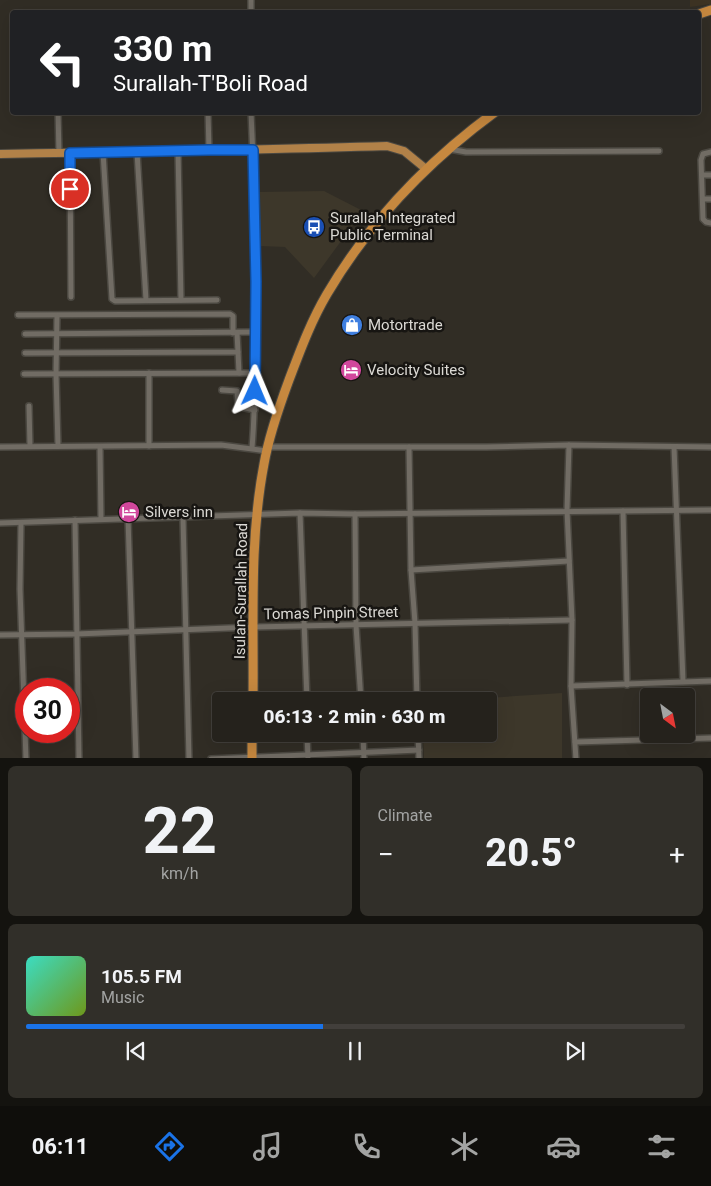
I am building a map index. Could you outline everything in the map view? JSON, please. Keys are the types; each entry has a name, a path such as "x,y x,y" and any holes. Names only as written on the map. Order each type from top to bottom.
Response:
{"highway":[{"name":"Isulan-Surallah Road","path":"253,692 253,576 257,515 267,449 280,405 302,346 326,295 374,224 426,169 491,115"},
{"path":"252,742 252,758"}],"main road":[{"path":"0,154 387,146 404,151 426,169"}],"street":[{"path":"58,115 59,153"},
{"path":"208,115 209,150"},
{"path":"251,115 256,272 256,373 252,448"},
{"path":"448,149 475,152 659,151"},
{"path":"178,151 181,300"},
{"path":"103,152 111,298 114,301 217,300"},
{"path":"137,152 146,300"},
{"path":"711,152 702,156 703,219 711,223"},
{"path":"70,153 71,297"},
{"path":"702,175 711,175"},
{"path":"703,200 711,199"},
{"path":"18,315 230,314 234,316 239,373"},
{"path":"57,316 58,446"},
{"path":"25,334 256,332"},
{"path":"25,354 238,352"},
{"path":"149,373 149,446"},
{"path":"24,374 256,373"},
{"path":"222,390 236,392 240,407 255,410"},
{"path":"29,406 30,446"},
{"path":"0,448 30,446 221,445 267,449 569,445 711,447"},
{"path":"569,445 567,510 572,620 571,686 576,758"},
{"path":"100,447 101,519"},
{"path":"409,447 409,513 417,692"},
{"path":"674,447 683,681"},
{"path":"0,523 300,513 711,510"},
{"path":"623,511 626,685"},
{"path":"300,513 306,692"},
{"path":"355,514 356,625 360,692"},
{"path":"183,518 189,758"},
{"path":"128,519 136,758"},
{"path":"74,520 79,758"},
{"path":"21,523 20,589 26,758"},
{"path":"411,570 569,562"},
{"name":"Tomas Pinpin Street","path":"0,635 572,620"},
{"path":"571,686 711,681"},
{"path":"575,742 711,738"},
{"path":"307,742 308,757"},
{"path":"363,742 364,758"},
{"path":"418,742 419,758"},
{"path":"211,758 308,757 419,750"}],"shaded area":[{"path":"690,0 711,0 711,4 690,7"},
{"path":"324,191 363,211 314,278 285,247 260,246 259,192"},
{"path":"562,693 562,758 424,758 423,742 497,742 497,697"}],"place":[{"name":"Surallah Integrated Public Terminal","path":"314,227"},
{"name":"Motortrade","path":"352,325"},
{"name":"Velocity Suites","path":"351,370"},
{"name":"Silvers inn","path":"129,512"}],"route":[{"path":"70,189 70,153 253,150 256,282 255,391"}]}
